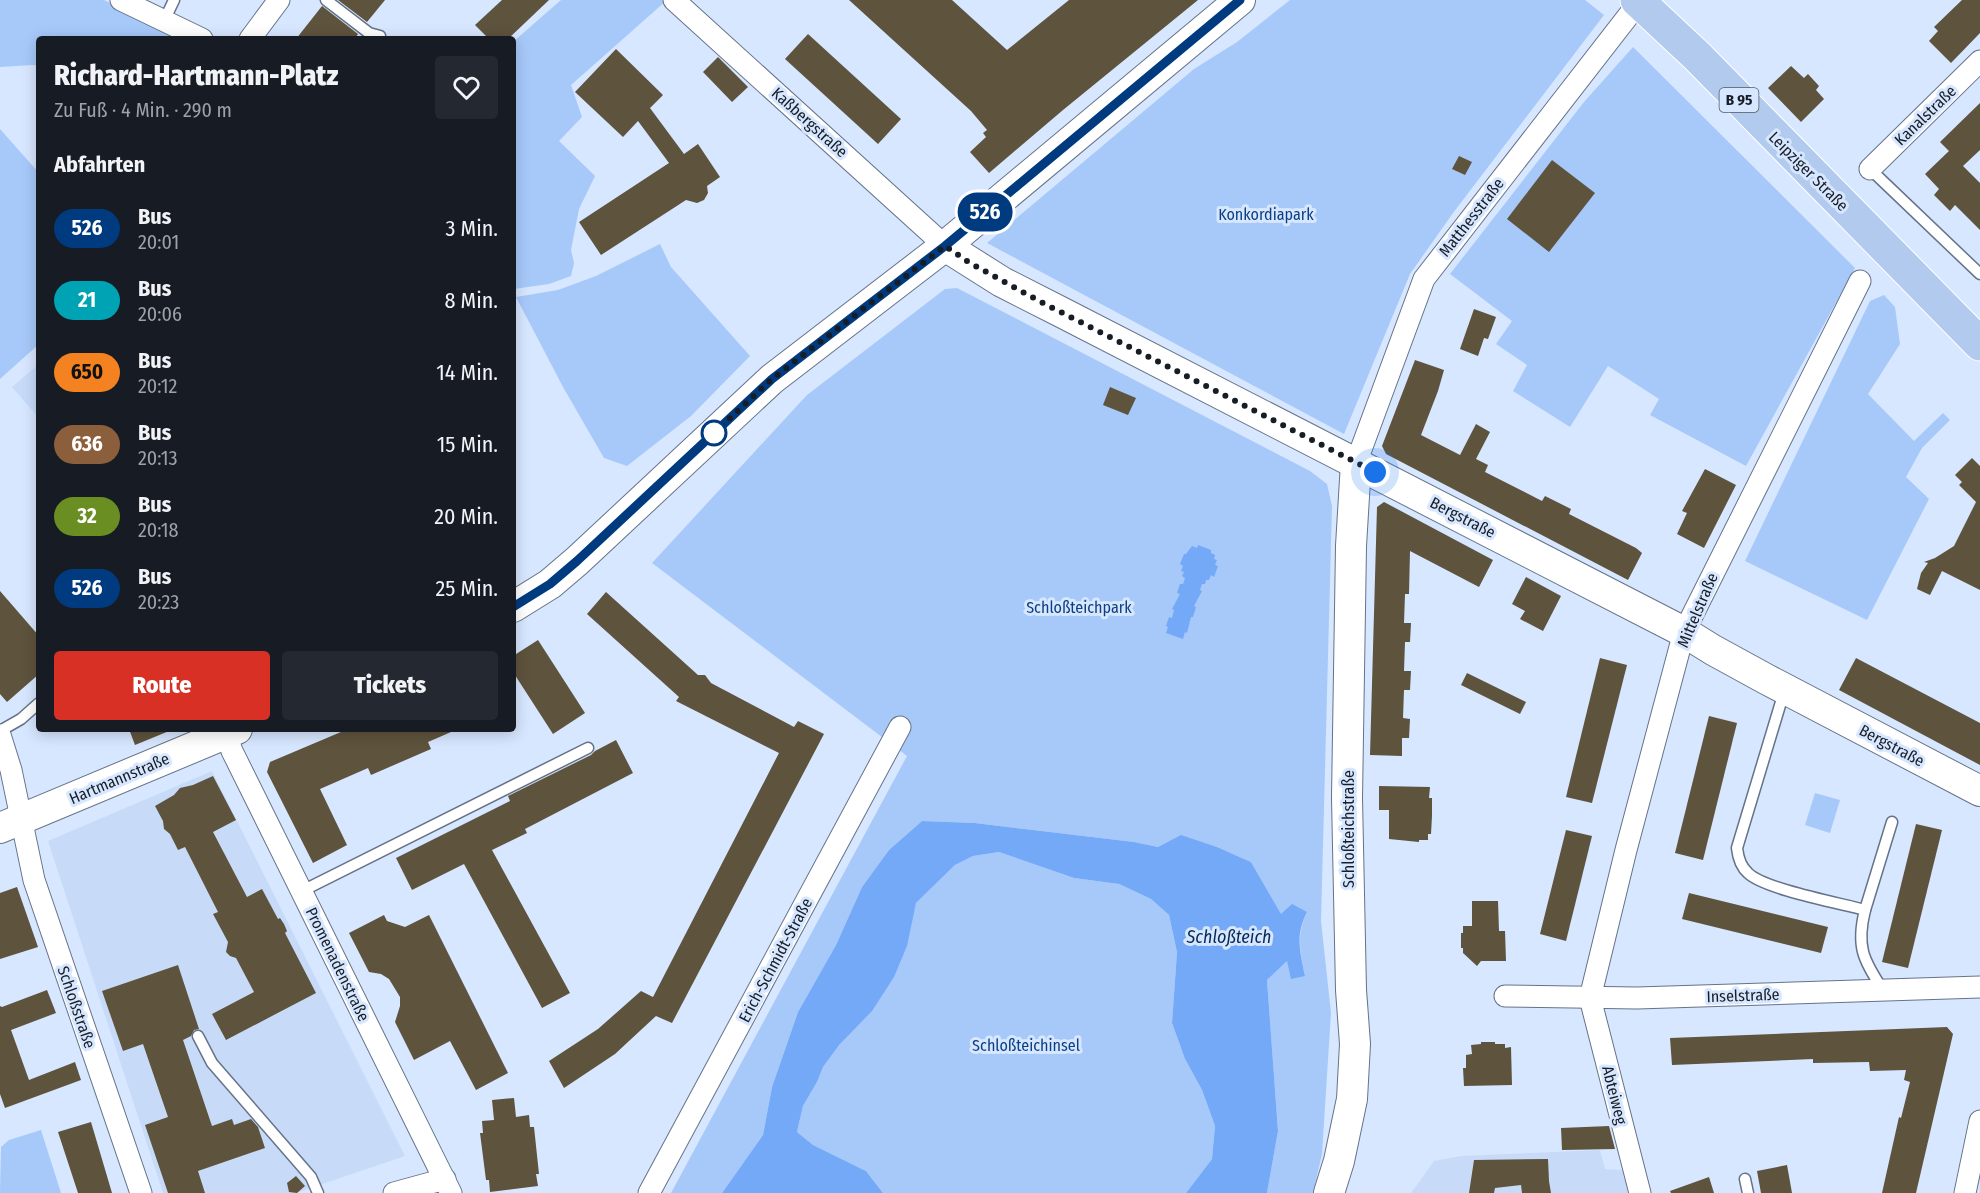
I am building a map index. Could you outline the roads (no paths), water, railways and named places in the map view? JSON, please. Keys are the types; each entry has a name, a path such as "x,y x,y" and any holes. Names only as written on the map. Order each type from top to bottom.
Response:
{"main road":[{"path":"516,606 550,584 570,567 772,379 945,246 1240,0"},
{"name":"Leipziger Straße","path":"1638,1 1697,56 1980,344"},
{"name":"Bergstraße","path":"945,246 970,263 1041,302 1684,632 1713,650 1980,791"},
{"name":"Schloßteichstraße","path":"1329,1193 1340,1161 1352,1100 1355,1044 1350,979 1347,798 1356,463"},
{"name":"Hartmannstraße","path":"11,823 230,732"}],"street":[{"path":"121,0 196,36"},
{"path":"252,36 279,0"},
{"name":"Kaßbergstraße","path":"676,1 945,246"},
{"name":"Matthesstraße","path":"1356,463 1424,279 1638,1"},
{"name":"Kanalstraße","path":"1870,169 1980,61"},
{"name":"Mittelstraße","path":"1590,998 1628,840 1684,632 1860,281"},
{"name":"Erich-Schmidt-Straße","path":"649,1193 900,726"},
{"name":"Promenadenstraße","path":"232,732 302,891 448,1186"},
{"name":"Schloßstraße","path":"0,733 11,770 11,823 34,880 141,1193"},
{"name":"Inselstraße","path":"1505,996 1590,998 1980,987"},
{"name":"Abteiweg","path":"1590,998 1640,1193"},
{"path":"1965,1193 1980,1121"},
{"path":"394,1193 448,1186"}],"lane":[{"path":"164,21 174,0"},
{"path":"326,0 369,33 380,36"},
{"path":"1870,169 1980,274"},
{"path":"1785,688 1737,848 1739,859 1747,873 1762,883 1865,910"},
{"path":"0,733 36,706"},
{"path":"302,891 588,748"},
{"path":"1883,990 1871,972 1862,950 1860,932 1892,822"},
{"path":"198,1036 212,1063 311,1177 318,1193"},
{"path":"1745,1179 1748,1193"}],"water":[{"path":"1198,545 1211,550 1211,553 1215,555 1214,559 1217,560 1215,565 1218,566 1214,577 1211,575 1205,584 1202,584 1200,590 1202,591 1194,606 1196,607 1193,617 1191,617 1183,639 1166,633 1168,627 1166,626 1169,617 1172,618 1174,610 1172,609 1180,594 1177,593 1185,578 1182,576 1184,572 1181,571 1183,566 1180,564 1184,554 1192,546 1197,548"},
{"name":"Schloßteich","path":"922,821 975,823 1134,842 1158,847 1181,835 1251,862 1281,914 1292,904 1307,912 1300,936 1300,951 1305,976 1291,979 1287,961 1267,980 1278,1131 1267,1193 1186,1193 1212,1159 1215,1126 1202,1090 1185,1059 1172,1023 1177,952 1169,915 1151,899 1119,884 1074,878 999,852 973,856 955,865 916,903 907,946 894,977 872,1011 840,1044 823,1067 803,1106 797,1132 813,1145 866,1171 883,1193 722,1193 763,1135 772,1087 798,1012 836,945 862,887 889,850"}],"park label":[{"name":"Konkordiapark","path":"1266,214"},
{"name":"Schloßteichpark","path":"1079,607"},
{"name":"Schloßteichinsel","path":"1026,1045"}]}
